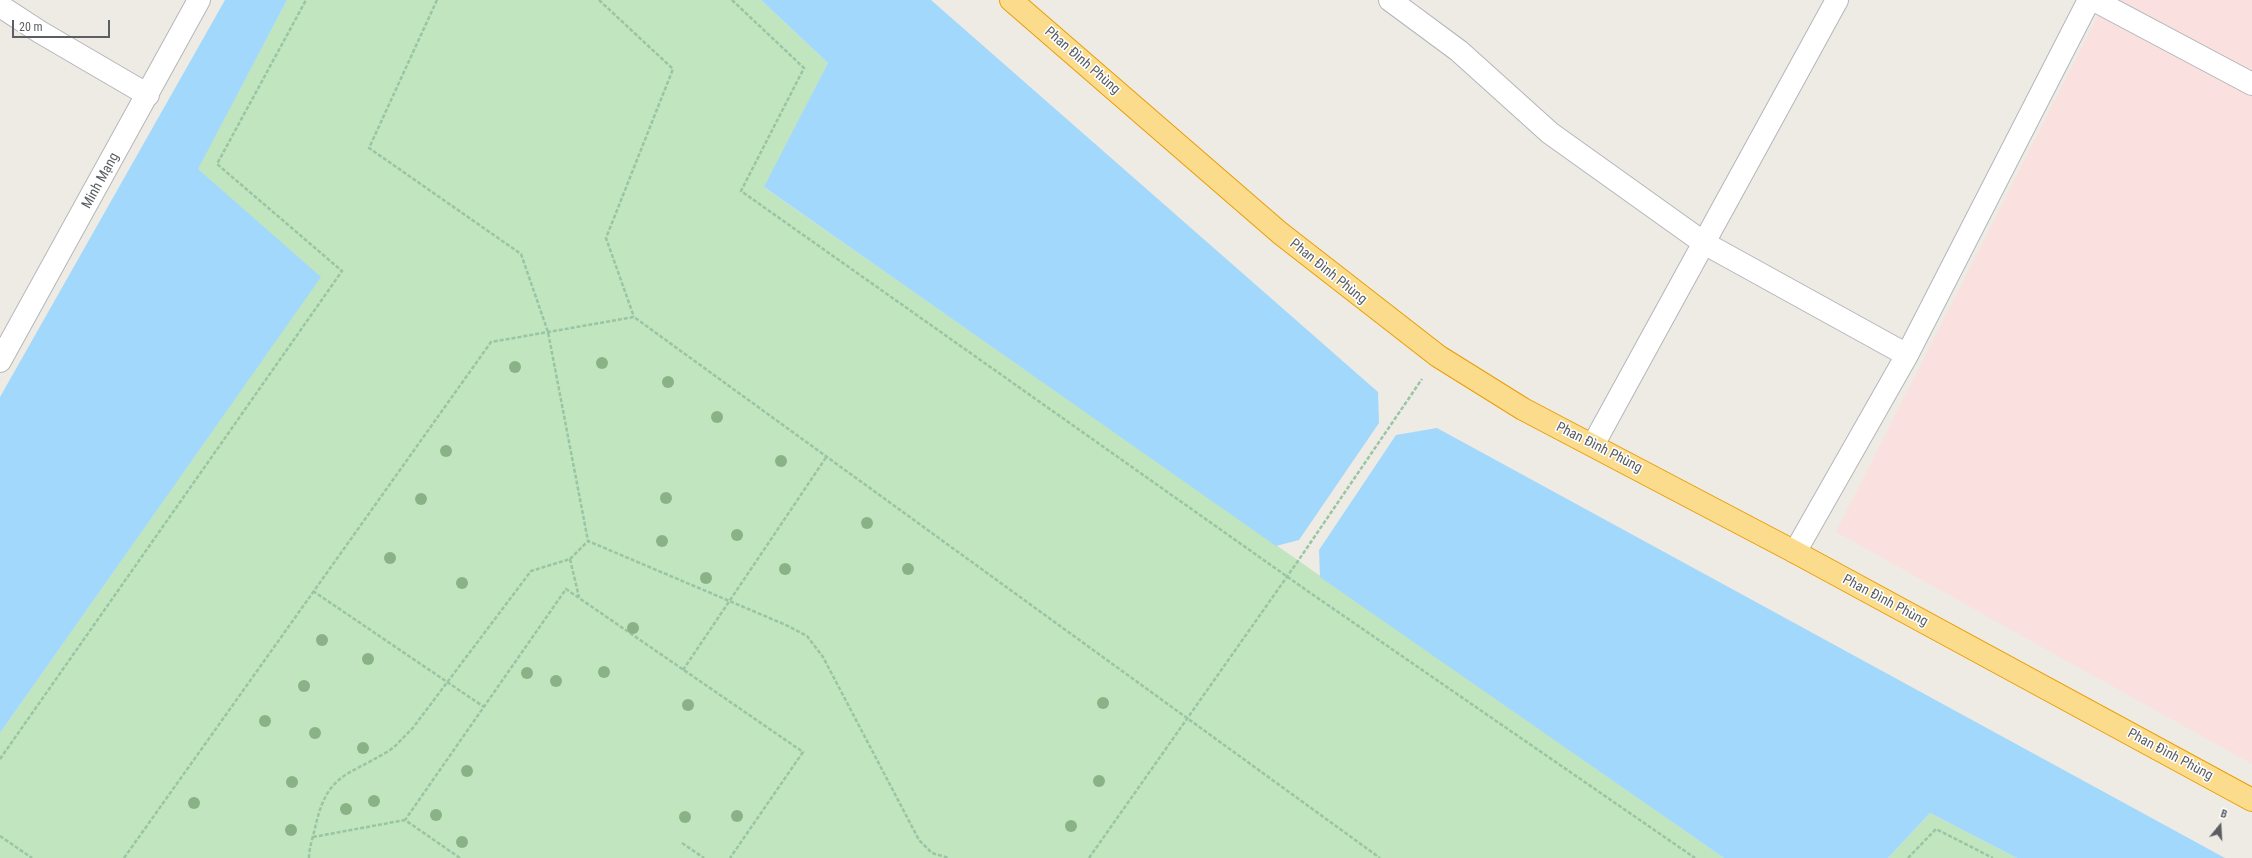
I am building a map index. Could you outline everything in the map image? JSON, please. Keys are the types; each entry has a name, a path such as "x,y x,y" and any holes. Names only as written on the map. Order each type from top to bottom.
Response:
{"highway":[{"name":"Phan Đình Phùng","path":"1011,0 1280,233 1438,356 1523,409 1796,552 2252,800"}],"street":[{"name":"Minh Mạng","path":"0,361 199,0"},
{"path":"1390,0 1459,52 1550,133 1704,242 1908,355"},
{"path":"1593,445 1838,0"},
{"path":"1796,552 1908,355 2089,0"},
{"path":"2094,0 2252,84"},
{"path":"0,6 148,95"}],"path":[{"path":"0,759 342,271 217,164 306,0"},
{"path":"437,0 369,148 521,254 548,332 588,541"},
{"path":"599,0 673,69 606,238 634,317 1380,858"},
{"path":"732,0 804,68 741,191 1287,576 1695,858"},
{"path":"124,858 491,342 634,317"},
{"path":"1089,858 1310,544 1438,356"},
{"path":"683,670 826,456"},
{"path":"309,858 313,837 325,795 340,778 361,765 389,752 412,729 531,571 570,559 588,541"},
{"path":"588,541 786,625 807,636 822,657 919,840 932,852 949,858"},
{"path":"570,559 579,598"},
{"path":"313,837 405,820 566,589 803,752 730,858"},
{"path":"313,591 484,707"},
{"path":"405,820 460,858"},
{"path":"1908,858 1936,828 1992,858"},
{"path":"0,836 32,858"},
{"path":"682,843 704,858"}],"shaded area":[{"path":"2106,0 2252,0 2252,764 1836,532"}],"green space":[{"path":"287,0 761,0 828,63 765,188 1724,858 0,858 0,733 320,277 197,169"},
{"path":"1930,813 2017,858 1888,858"}],"water":[{"path":"225,0 287,0 198,169 321,277 0,733 0,397"},
{"path":"761,0 931,0 1378,392 1379,423 1299,540 1276,546 764,187 828,63"},
{"path":"1437,428 2225,858 2017,858 1930,813 1888,858 1724,858 1320,577 1319,550 1396,435"}]}
